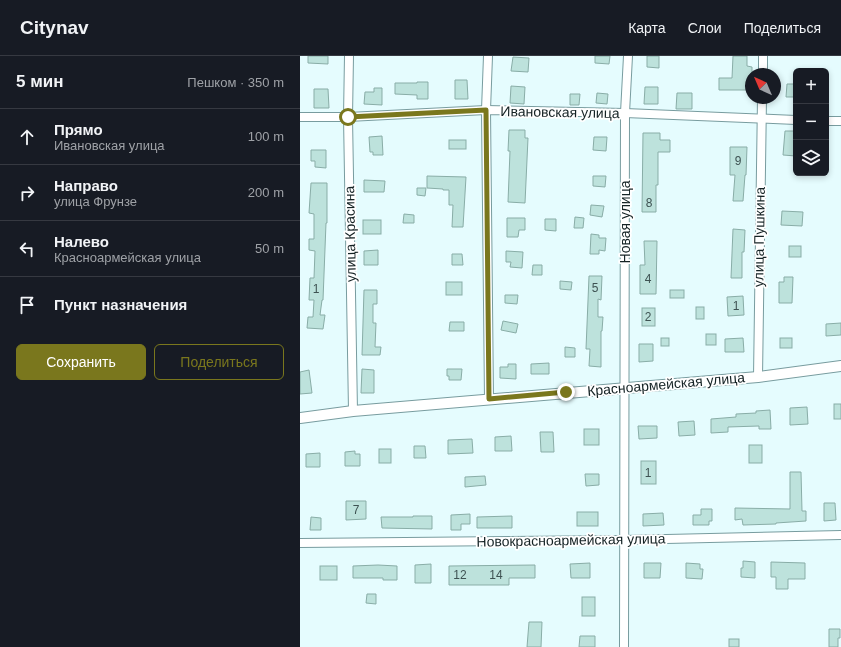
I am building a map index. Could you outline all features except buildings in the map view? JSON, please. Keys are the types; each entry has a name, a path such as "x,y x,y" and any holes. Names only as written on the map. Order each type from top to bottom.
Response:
{"street":[{"name":"улица Красина","path":"349,56 348,117 353,411"},
{"path":"488,56 486,110 489,399"},
{"name":"Новая улица","path":"624,647 623,540 625,387 625,113 628,56"},
{"path":"762,68 763,56"},
{"name":"улица Пушкина","path":"758,377 762,104"},
{"name":"Ивановская улица","path":"300,118 486,110 625,113 793,120"},
{"path":"829,121 841,121"},
{"name":"Красноармейская улица","path":"300,418 353,411 758,377 841,366"},
{"name":"Новокрасноармейская улица","path":"300,542 623,540 841,535"}],"route":[{"path":"348,117 486,110 489,399 566,392"}]}
